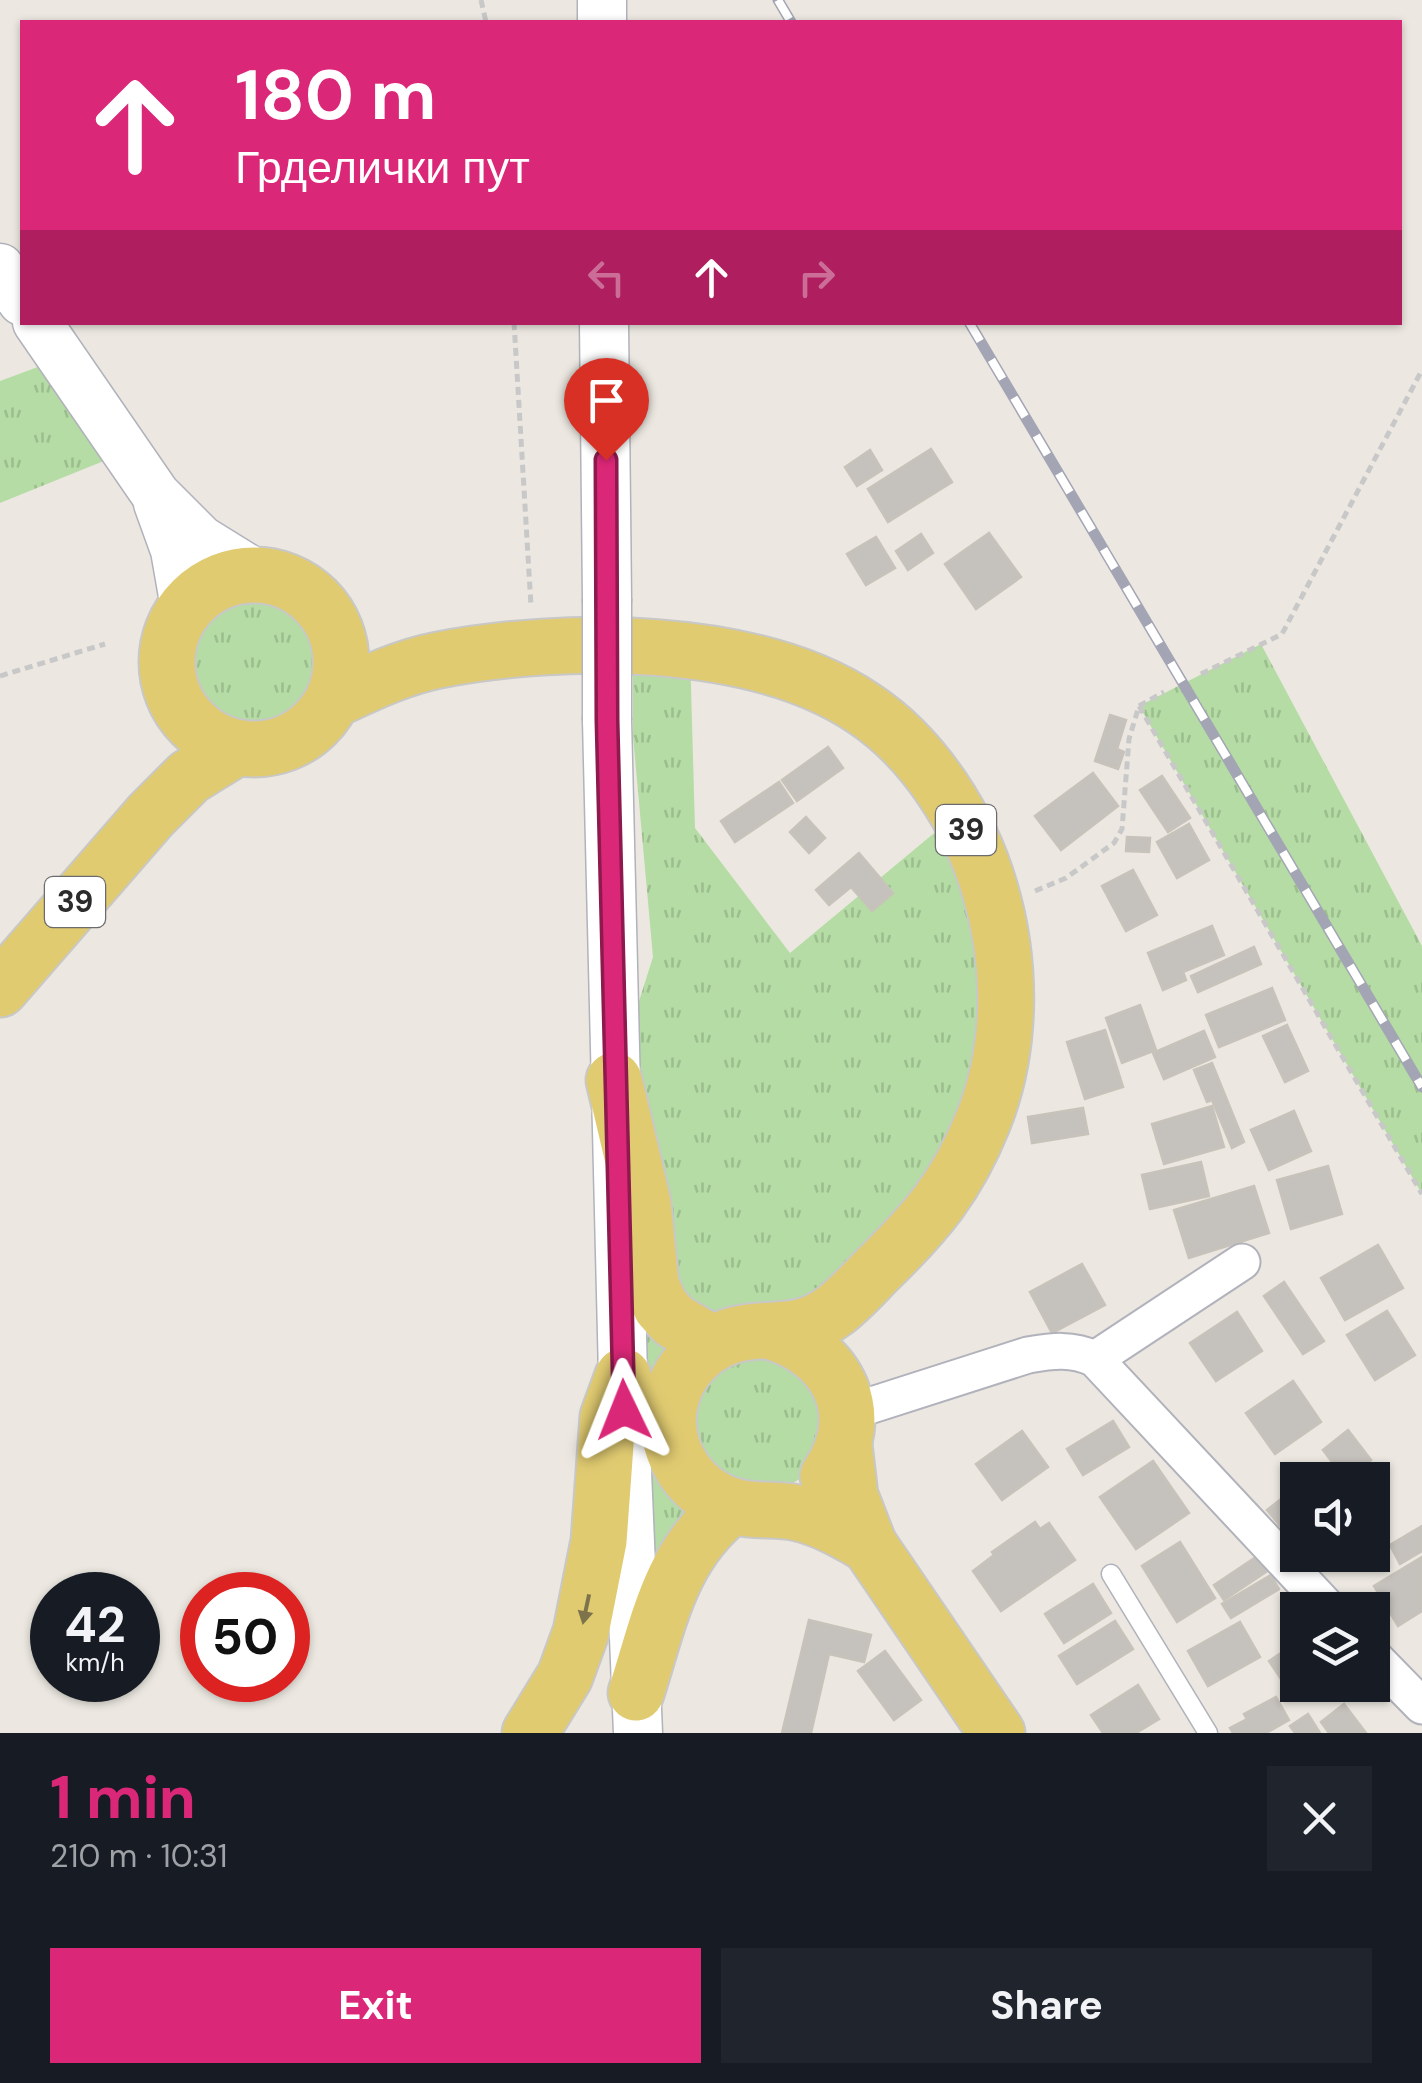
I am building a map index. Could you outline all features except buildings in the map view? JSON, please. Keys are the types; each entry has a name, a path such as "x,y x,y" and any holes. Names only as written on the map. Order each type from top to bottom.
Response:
{"main road":[{"path":"0,268 20,298"},
{"path":"39,325 156,495 201,540 256,574"},
{"path":"604,325 614,1080 637,1713"},
{"path":"156,495 174,550 185,607"},
{"path":"236,748 206,736 182,713 170,688 166,660 171,632 185,607 216,582 256,574 281,578 303,589 322,606 335,628 342,664 333,700"},
{"path":"335,628 385,649 437,660"},
{"name":"39","path":"0,989 151,815 189,777 236,748 265,749 293,740 316,723 333,700 384,676 437,660 534,649 634,646 737,660 828,688 864,708 895,734 927,769 958,814 996,908 1006,1008 1002,1052 984,1119 961,1169 926,1221 848,1299 832,1342 841,1410"},
{"path":"151,815 170,765 182,713"},
{"path":"614,1080 640,1187 652,1285 661,1307 674,1320 713,1344"},
{"path":"848,1299 813,1323 772,1332 742,1333 713,1344 683,1372 669,1410 669,1431 674,1451 690,1478 714,1498 822,1520 869,1545"},
{"path":"772,1332 808,1346 841,1410 850,1496 869,1545 997,1733"},
{"path":"530,1733 566,1676 581,1632 599,1542 608,1416 623,1376"},
{"path":"637,1713 678,1569 701,1533 751,1508 787,1505 816,1488 838,1461 841,1410"}],"street":[{"path":"1095,1359 1242,1262"},
{"path":"841,1410 1028,1355 1080,1352 1095,1359 1313,1592"},
{"path":"1390,1673 1422,1706"}],"lane":[{"path":"1112,1574 1208,1733"}],"path":[{"path":"514,325 534,649"},
{"path":"1201,674 1282,634 1422,370"},
{"path":"0,676 105,644"},
{"path":"996,908 1066,878 1114,843 1122,829 1129,739 1139,706 1164,692"},
{"path":"1139,706 1422,1194"}],"green space":[{"path":"62,358 126,452 0,503 0,381"},
{"path":"253,590 281,596 304,612 320,635 326,663 320,691 304,714 281,730 253,736 225,730 202,714 186,691 180,663 186,635 202,612 225,596"},
{"path":"1261,644 1422,946 1422,1194 1139,706"},
{"path":"633,646 690,651 695,828 790,953 957,814 1001,1052 848,1299 692,1334 614,1080 653,957 633,736"},
{"path":"631,1284 676,1348 707,1507 646,1597"},
{"path":"785,1352 830,1408 806,1475 785,1488 760,1493 699,1464 688,1397 717,1359"}],"railway":[{"path":"778,0 790,20"},
{"path":"971,325 1422,1087"}],"route":[{"path":"606,460 607,720 624,1410"}]}
